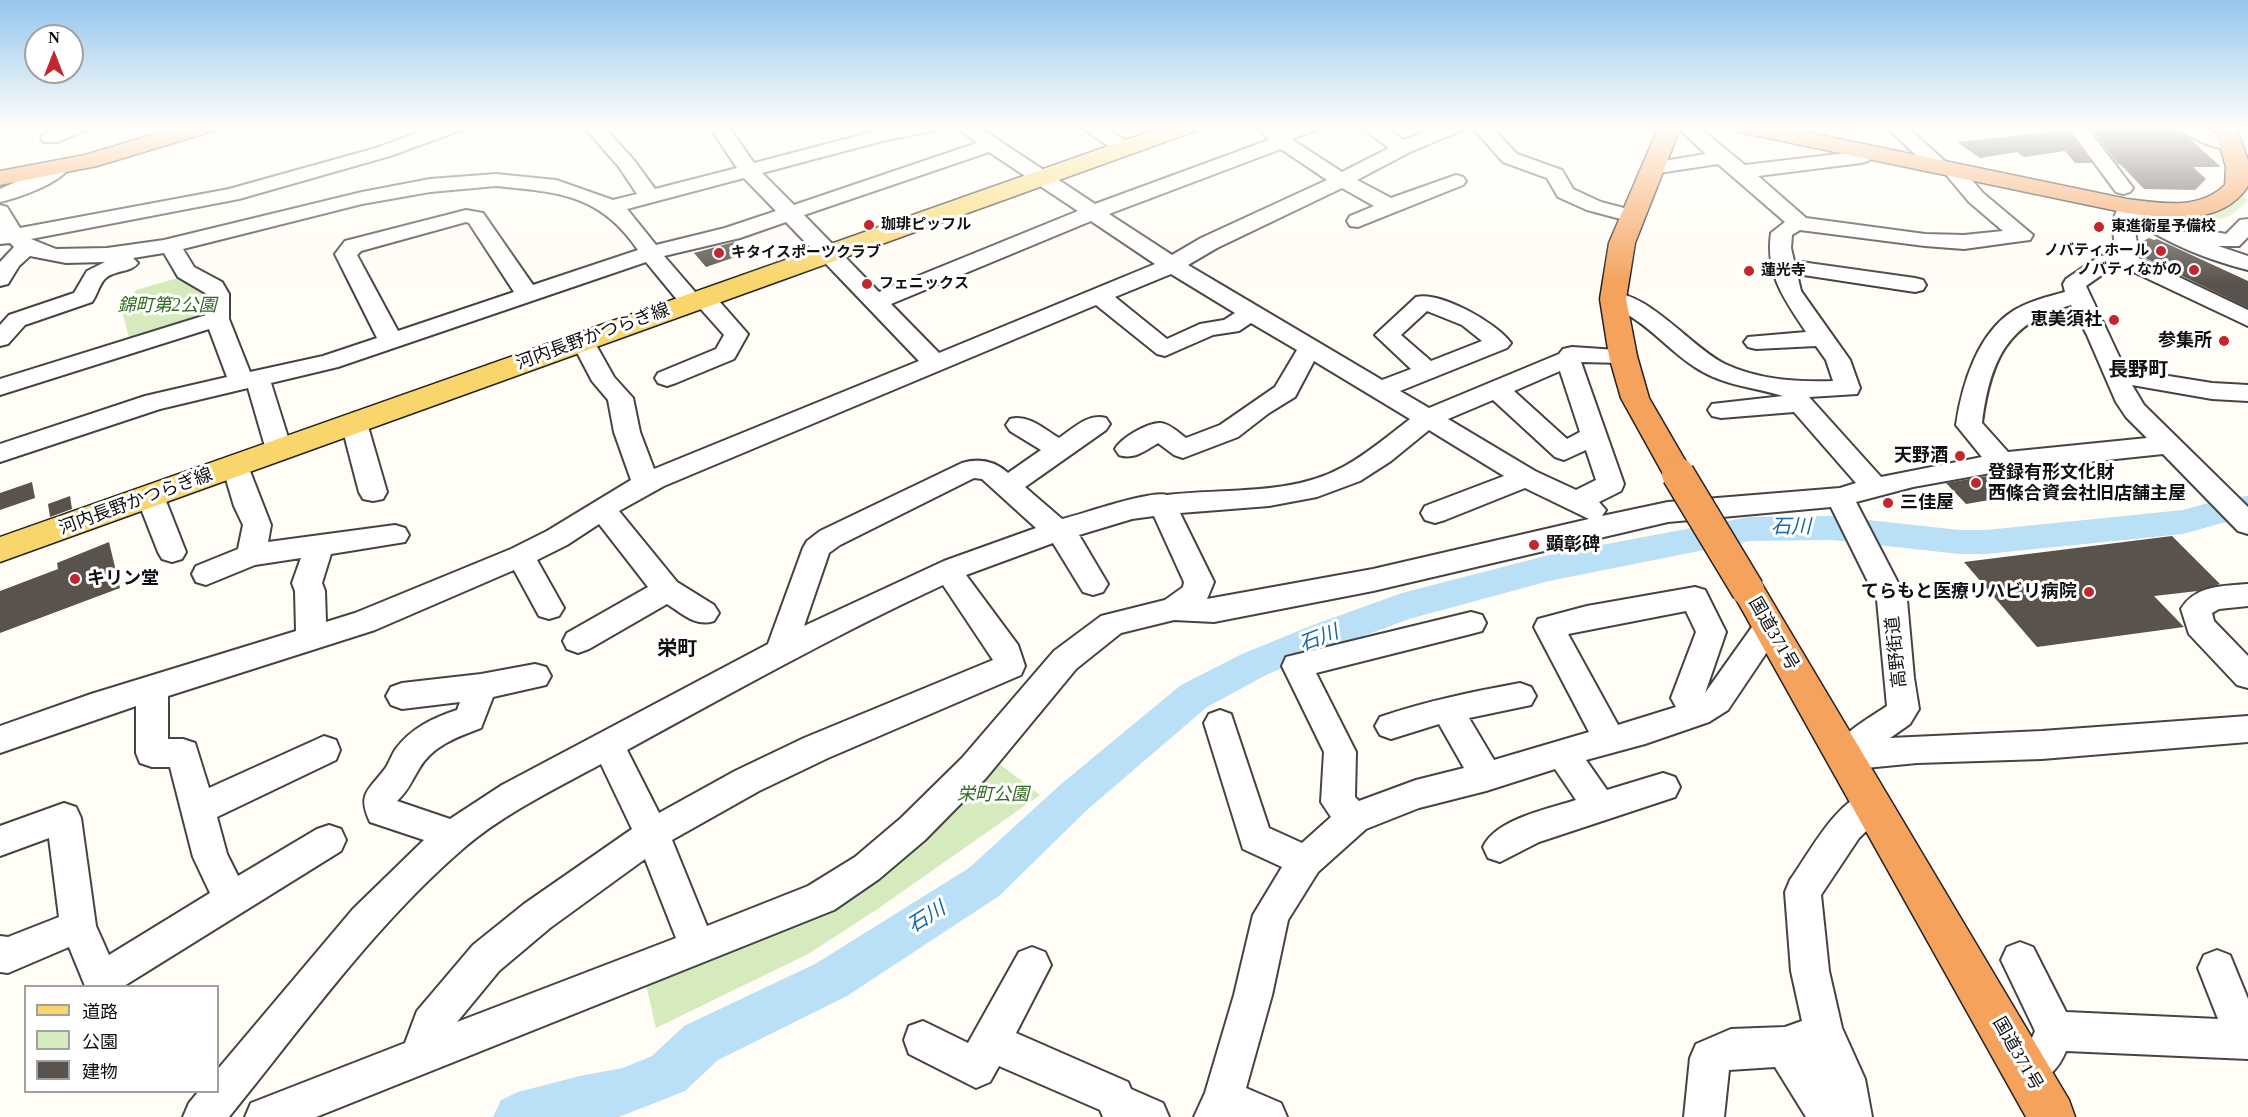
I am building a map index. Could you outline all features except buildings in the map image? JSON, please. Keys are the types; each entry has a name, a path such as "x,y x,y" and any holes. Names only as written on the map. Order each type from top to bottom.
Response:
{"highway":[{"name":"国道371号","path":"1648,178 1622,243 1613,299 1623,356 1635,398 1845,756 2052,1117"},
{"path":"2009,178 2125,197 2174,211 2210,207 2228,195 2238,178"}],"main road":[{"name":"河内長野かつらぎ線","path":"0,550 1040,178"}],"street":[{"path":"0,196 44,178"},
{"path":"14,240 232,195 291,178"},
{"path":"637,178 649,196"},
{"path":"611,207 720,178"},
{"path":"756,178 935,363"},
{"path":"0,453 154,402 329,362 651,253 732,232 893,178"},
{"path":"1045,178 1172,265 1310,348 1526,477 1617,522"},
{"path":"874,302 1174,178"},
{"path":"1340,178 1389,206"},
{"path":"0,740 34,726 364,622 521,556 556,538 646,483 1172,265 1209,243 1347,178"},
{"path":"1557,178 1565,193 1594,206 1632,216"},
{"path":"1747,178 1800,224"},
{"path":"1721,410 1848,388 1842,368 1790,291 1780,248 1782,233 1789,227 1800,224 1925,240 1964,242 2022,235 1978,201 1957,178"},
{"path":"2113,178 2143,219 2214,252 2248,263"},
{"path":"14,240 39,251 75,256 124,254 195,240 426,186 510,181 565,189 587,195 611,207 631,225 651,253 736,334 725,354 667,378"},
{"path":"1358,221 1389,206 1456,181"},
{"path":"2125,197 2210,239 2222,241 2237,238 2248,225"},
{"path":"2125,197 2125,248 2128,260 2135,266 2248,319"},
{"path":"0,339 9,316 84,297 93,276 101,270 350,208 355,201"},
{"path":"0,211 14,240 11,262 0,279"},
{"path":"391,341 346,254 353,246 466,216 476,217 528,295"},
{"path":"174,251 186,272 214,287 218,294 217,319 249,380 279,450"},
{"path":"2128,260 2108,261 2074,284 2077,296 2091,319 2125,397 2166,445 2248,524"},
{"path":"1786,266 1915,285"},
{"path":"1099,296 1165,349 1208,329 1231,326 1251,312"},
{"path":"2002,462 1969,425 1981,372 2009,326 2033,310 2077,296"},
{"path":"1613,299 1649,316 1680,344 1710,366 1796,396 1876,489"},
{"path":"0,387 217,319"},
{"path":"1756,342 1822,338"},
{"path":"583,341 604,381 620,398 627,432 646,483"},
{"path":"1128,449 1159,431 1183,449 1229,430 1260,407 1286,392 1290,379 1310,348"},
{"path":"203,1117 366,921 401,884 454,835 514,795 607,744 864,609 948,571 1057,531 1131,509 1162,503 1269,497 1307,490 1350,475 1382,455 1427,418 1568,359 1572,354 1623,356"},
{"path":"1568,359 1611,484 1575,502"},
{"path":"1382,389 1428,371"},
{"path":"2117,375 2212,391 2248,393"},
{"path":"1497,389 1564,451 1593,436"},
{"path":"354,423 373,492"},
{"path":"1007,487 1097,424"},
{"path":"1019,425 1059,450"},
{"path":"265,1117 821,898 867,868 914,829 974,768 1065,660 1112,624 1174,609 1214,611 1350,585 1668,512 1840,497 1913,478 2002,462 2166,445"},
{"path":"234,466 257,525 251,555"},
{"path":"780,652 818,548 830,538 971,469 989,471 1067,538 1093,584"},
{"path":"1435,513 1526,477"},
{"path":"150,496 172,552"},
{"name":"高野街道","path":"1840,497 1892,600 1898,678 1903,709 1899,715 1868,736 1845,756"},
{"path":"1162,503 1199,582 1196,593 1174,609"},
{"path":"602,509 667,590 704,613"},
{"path":"206,574 251,555 395,535"},
{"path":"311,638 310,591 307,583 320,545"},
{"path":"521,556 549,608"},
{"path":"420,1055 431,1024 486,958 537,916 652,834 747,781 816,748 1010,666 1007,653 948,571"},
{"path":"578,641 667,590"},
{"path":"2248,595 2212,598 2203,602 2196,609 2200,626 2248,676"},
{"path":"1609,739 1549,627 1587,617 1695,598 1711,633 1687,698 1698,713"},
{"path":"1354,818 1338,802 1340,752 1297,666 1471,623"},
{"path":"1267,1117 1218,1108 1253,994 1271,915 1306,861 1354,818 1416,794 1486,777 1609,739 1645,731 1698,713 1717,701 1768,628"},
{"path":"402,696 481,687 535,676"},
{"path":"454,835 381,812 379,804 384,790 396,780 407,760 426,737 446,726 470,719 481,687"},
{"path":"152,688 152,753 183,753 210,856 232,900"},
{"path":"1391,726 1447,709 1520,696"},
{"path":"1447,709 1486,777"},
{"path":"1221,723 1255,838 1306,861"},
{"path":"1845,756 1917,749 2042,745 2248,729"},
{"path":"607,744 652,834 698,948"},
{"path":"197,810 324,750"},
{"path":"1562,753 1600,807"},
{"path":"1500,847 1529,830 1663,787"},
{"path":"1852,1117 1845,1079 1823,1030 1810,971 1803,892 1847,827 1872,804"},
{"path":"0,841 64,818 78,926 101,980 330,840"},
{"path":"0,954 8,955 78,926"},
{"path":"2020,960 2055,1031 2045,1054 2025,1068"},
{"path":"923,1040 976,1068 1032,965"},
{"path":"2055,1031 2246,1040 2217,968"},
{"path":"1704,1117 1710,1059 1731,1049 1785,1047 1823,1030"},
{"path":"990,1042 1114,1096 1117,1103 1149,1117"},
{"path":"1785,1047 1829,1117"}],"green space":[{"path":"2242,196 2248,200 2228,217 2215,220 2189,215 2216,212"},
{"name":"錦町第2公園","path":"181,277 211,292 210,315 130,342 121,306 136,290"},
{"name":"栄町公園","path":"992,758 1040,795 879,908 808,954 656,1028 644,976 824,905"}],"waterway":[{"name":"石川","path":"518,1117 580,1100 623,1092 668,1074 701,1043 831,980 984,882 1074,797 1194,696 1255,664 1402,607 1549,568 1749,529 1832,528 1959,542 1986,542 2183,522 2222,511 2248,508"}],"place":[{"name":"珈琲ピッフル","path":"869,225"},
{"name":"東進衛星予備校","path":"2099,227"},
{"name":"ノバティホール","path":"2161,251"},
{"name":"キタイスポーツクラブ","path":"719,253"},
{"name":"ノバティながの","path":"2194,270"},
{"name":"蓮光寺","path":"1749,271"},
{"name":"フェニックス","path":"867,284"},
{"name":"恵美須社","path":"2114,320"},
{"name":"参集所","path":"2224,341"},
{"name":"天野酒","path":"1960,456"},
{"name":"登録有形文化財 西條合資会社旧店舗主屋","path":"1976,483"},
{"name":"三佳屋","path":"1888,503"},
{"name":"顕彰碑","path":"1534,545"},
{"name":"キリン堂","path":"75,579"},
{"name":"てらもと医療リハビリ病院","path":"2089,592"}],"district":[{"name":"長野町","path":"2138,371"},
{"name":"栄町","path":"677,650"}]}
